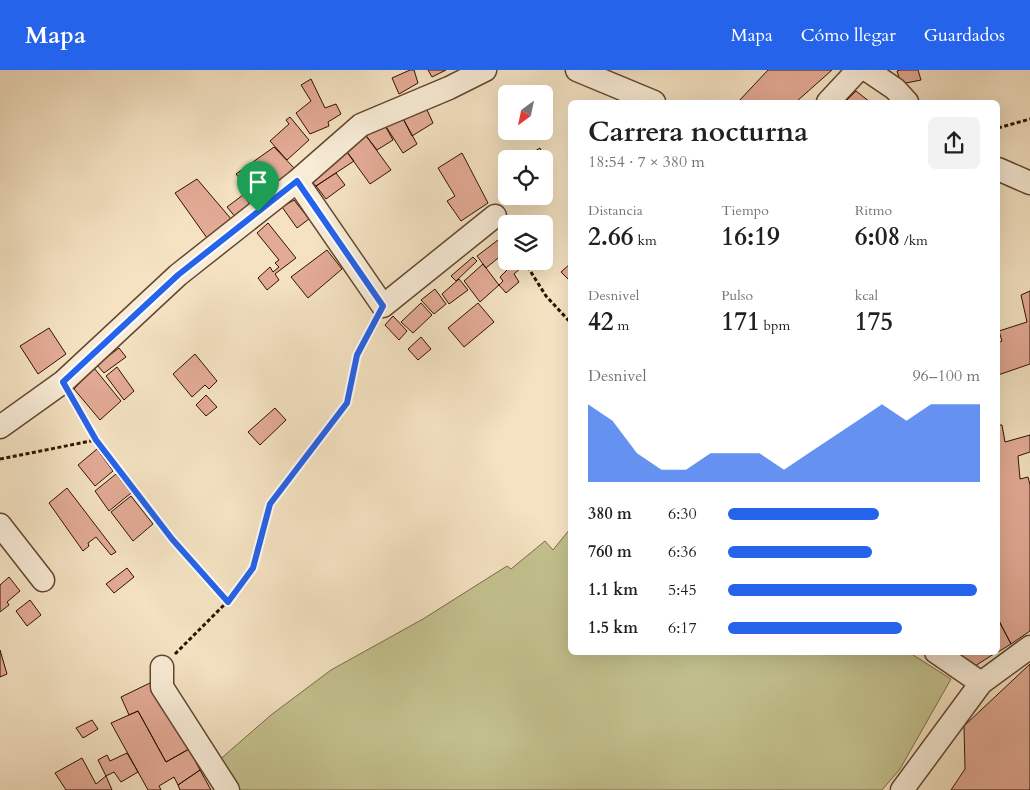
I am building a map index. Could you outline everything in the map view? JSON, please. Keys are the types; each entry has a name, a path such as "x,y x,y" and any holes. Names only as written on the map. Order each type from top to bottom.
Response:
{"street":[{"path":"0,427 63,382 178,275 297,181 361,125 449,88 485,70"},
{"path":"577,70 649,100"},
{"path":"830,100 858,70"},
{"path":"867,70 896,89 905,100"},
{"path":"1000,170 1030,183"},
{"path":"297,181 383,306 495,216"},
{"path":"0,525 43,580"},
{"path":"902,790 981,682 1030,647"},
{"path":"940,655 981,682"},
{"path":"162,667 162,687 228,790"}],"path":[{"path":"1000,127 1030,119"},
{"path":"530,270 546,296 568,320"},
{"path":"162,667 228,602 253,568 270,504 347,403 357,355 383,306"},
{"path":"63,382 96,440 172,539 228,602"},
{"path":"0,459 96,440"}],"shaded area":[{"path":"568,531 568,655 913,655 951,679 900,769 882,790 238,790 217,762 271,715 331,670 423,619 507,566 511,569 545,541 553,550"}],"building":[{"path":"414,70 418,83 399,94 392,78"},
{"path":"428,70 446,70 432,77"},
{"path":"768,70 832,70 798,100 740,100"},
{"path":"918,70 921,80 901,84 897,71"},
{"path":"311,79 325,108 336,104 341,114 328,122 329,126 310,134 296,113 311,101 301,85"},
{"path":"856,91 867,100 847,100"},
{"path":"423,101 433,123 412,136 400,113"},
{"path":"400,113 417,144 403,153 383,122"},
{"path":"290,117 309,140 287,160 270,141 289,124 286,120"},
{"path":"383,122 393,140 377,150 364,133"},
{"path":"364,133 391,170 370,184 344,148"},
{"path":"274,147 295,169 257,200 236,174"},
{"path":"344,148 354,161 316,186 308,177"},
{"path":"462,153 488,203 461,221 447,201 455,196 438,168"},
{"path":"336,173 345,185 326,199 316,186"},
{"path":"197,179 232,220 207,238 175,193"},
{"path":"243,195 253,208 237,219 227,207"},
{"path":"294,200 309,219 297,228 282,207"},
{"path":"268,223 296,258 275,274 279,280 267,290 258,278 270,267 273,272 279,267 275,263 279,260 257,233"},
{"path":"498,240 498,258 486,268 477,256"},
{"path":"327,250 342,269 308,298 291,277"},
{"path":"473,257 477,261 456,281 451,276"},
{"path":"483,264 499,285 480,302 464,281"},
{"path":"568,266 568,279 561,272"},
{"path":"507,270 519,270 514,274 519,282 506,293 499,285 503,281 500,277"},
{"path":"459,279 468,290 449,304 442,294"},
{"path":"435,289 446,304 434,314 421,300"},
{"path":"1030,291 1030,364 1000,374 1000,342 1002,341 1000,331 1027,322 1021,295"},
{"path":"421,303 432,315 413,333 401,322"},
{"path":"478,303 494,322 464,347 448,328"},
{"path":"393,316 407,331 399,340 385,325"},
{"path":"49,328 66,354 38,374 20,346"},
{"path":"421,337 431,349 418,360 408,349"},
{"path":"119,348 126,357 104,373 97,365"},
{"path":"195,354 217,381 209,389 205,385 192,397 173,374"},
{"path":"117,367 134,391 124,400 106,376"},
{"path":"94,368 121,401 100,420 74,389"},
{"path":"206,395 217,407 206,416 196,405"},
{"path":"275,408 286,420 260,445 248,432"},
{"path":"1000,425 1002,425 1005,442 1030,435 1030,452 1018,456 1020,479 1028,477 1030,485 1030,631 1011,644 1000,623"},
{"path":"97,449 113,471 95,486 78,465"},
{"path":"116,474 131,493 109,511 95,491"},
{"path":"67,488 116,552 111,555 96,537 88,543 89,546 83,551 49,503"},
{"path":"131,496 153,524 133,541 111,512"},
{"path":"127,568 134,577 114,593 106,584"},
{"path":"9,577 20,591 7,602 9,605 0,612 0,585"},
{"path":"30,600 41,615 27,626 16,611"},
{"path":"1000,623 1011,644 1000,651"},
{"path":"0,650 7,674 0,677"},
{"path":"959,655 992,655 975,666"},
{"path":"1030,664 1030,790 951,790 965,769 964,726"},
{"path":"152,682 189,749 166,762 138,711 129,715 121,697"},
{"path":"138,711 166,762 189,749 200,770 178,785 174,777 159,786 161,790 148,790 111,723"},
{"path":"92,720 98,729 83,738 76,728"},
{"path":"127,753 138,772 121,782 114,772 106,776 98,760 107,755 110,761"},
{"path":"82,758 96,784 106,776 112,790 66,790 55,773"},
{"path":"200,770 211,790 180,790 178,785"}],"route":[{"path":"297,181 383,306 357,355 347,403 270,504 253,568 228,602 172,539 96,440 63,382 178,275 258,212 297,181"}]}
